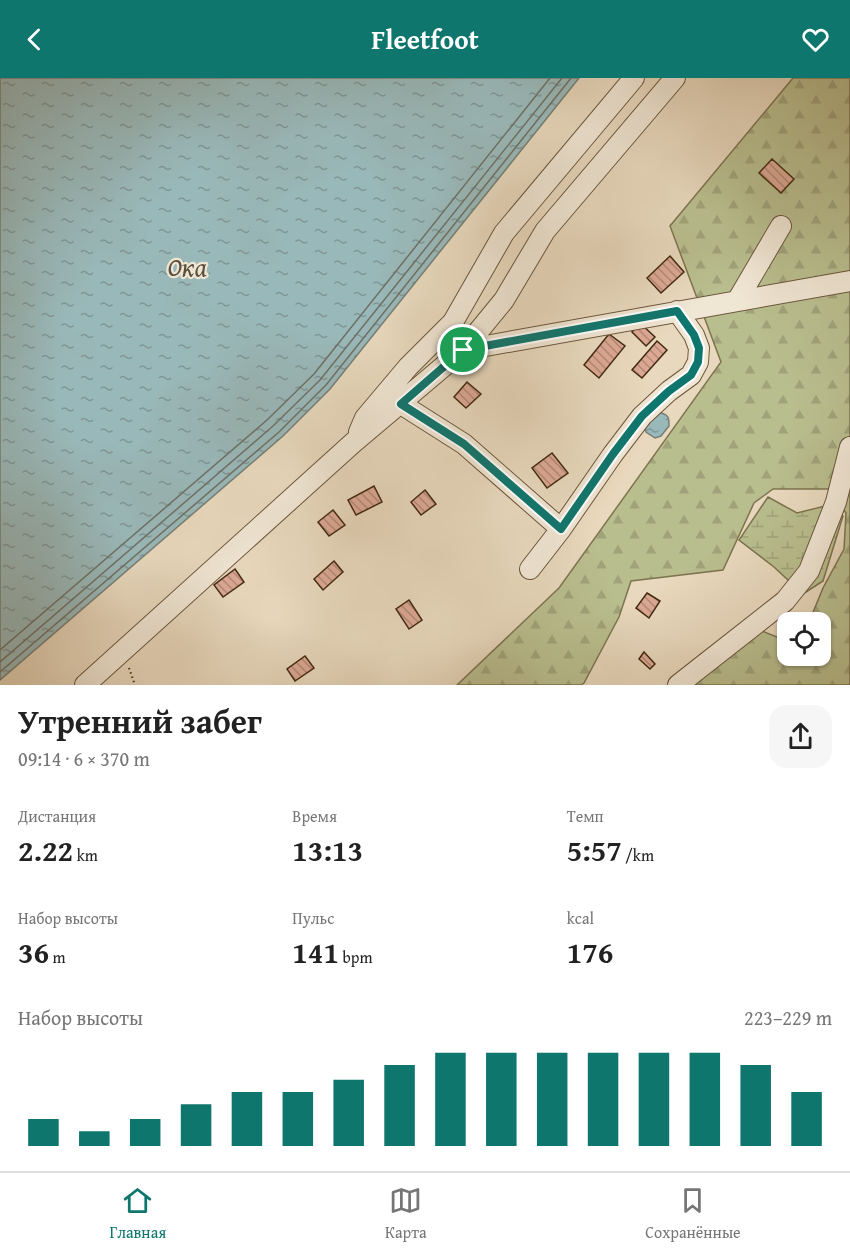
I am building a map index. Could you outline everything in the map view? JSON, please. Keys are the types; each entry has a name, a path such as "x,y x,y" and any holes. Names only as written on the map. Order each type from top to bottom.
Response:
{"lane":[{"path":"354,442 365,418 408,368 453,322 504,233 634,78"},
{"path":"85,685 354,442 463,350 504,300 545,231 675,78"},
{"path":"737,300 781,226"},
{"path":"463,350 850,281"},
{"path":"530,569 642,416 669,391 691,375 698,362 699,348 694,335 677,311"},
{"path":"401,404 464,444 561,529"},
{"path":"678,685 785,601 809,571 836,502 850,447"}],"green space":[{"path":"793,78 850,78 850,685 687,685 757,629 777,637 777,666 831,666 831,612 813,612 844,549 846,513 828,489 773,489 754,503 723,570 631,581 619,617 581,685 457,685 559,588 721,362 670,226"},
{"path":"768,497 797,513 829,505 843,516 823,581 803,594 774,567 739,540"}],"water":[{"name":"Ока","path":"0,78 579,78 330,389 283,436 0,680"},
{"path":"661,413 668,417 669,426 661,436 655,438 646,432 645,427 656,414"}],"building":[{"path":"772,159 794,179 781,193 759,173"},
{"path":"670,256 684,272 661,293 647,278"},
{"path":"640,323 655,337 646,346 632,332"},
{"path":"609,334 625,346 599,378 584,365"},
{"path":"657,341 667,350 642,378 632,370"},
{"path":"467,382 481,394 466,408 454,397"},
{"path":"552,453 568,473 547,488 532,468"},
{"path":"374,486 382,502 356,515 348,500"},
{"path":"425,490 436,504 421,515 411,502"},
{"path":"333,510 345,525 329,536 318,522"},
{"path":"334,561 343,572 323,590 314,579"},
{"path":"235,569 244,582 223,597 214,585"},
{"path":"647,593 660,601 649,618 636,608"},
{"path":"409,600 422,620 409,629 396,609"},
{"path":"644,652 655,664 650,669 639,659"},
{"path":"305,656 314,668 295,681 287,669"}],"route":[{"path":"677,311 694,335 699,348 698,362 691,375 669,391 642,416 561,529 464,444 401,404 463,350 677,311"}]}
